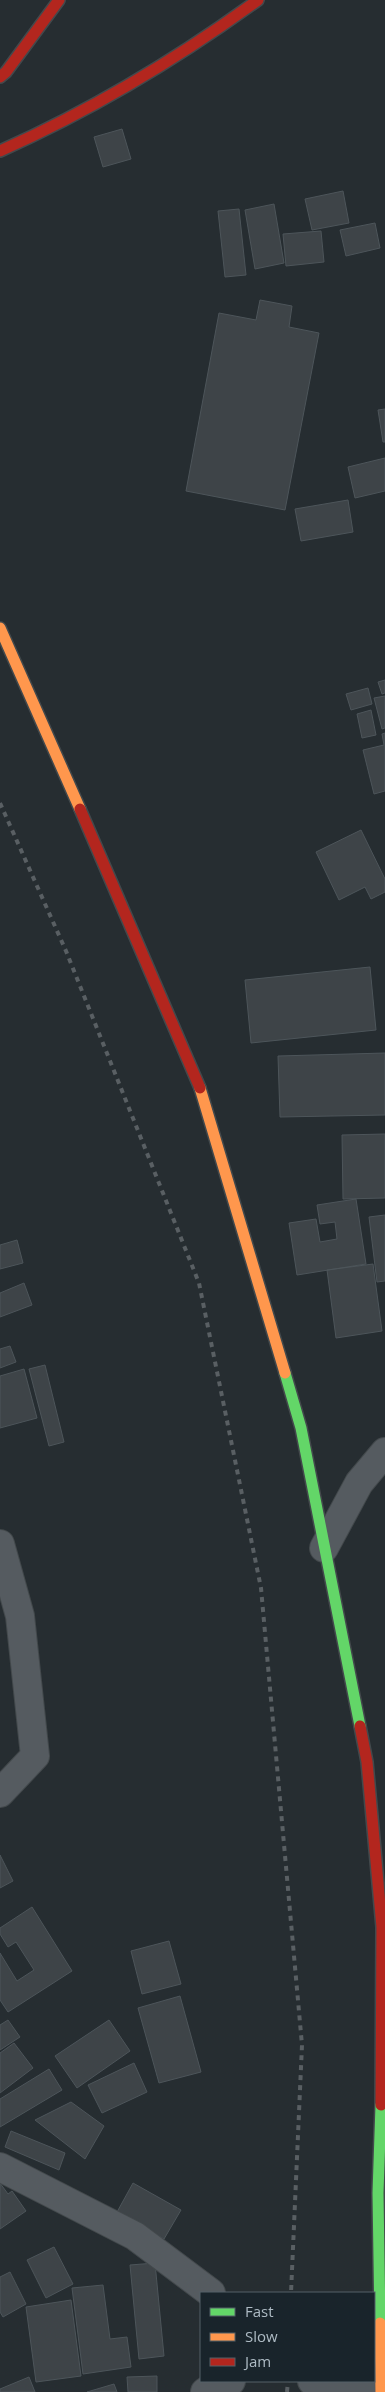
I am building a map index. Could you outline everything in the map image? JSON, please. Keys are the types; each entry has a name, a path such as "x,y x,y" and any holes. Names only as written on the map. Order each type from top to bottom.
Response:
{"main road":[{"path":"0,77 6,72 59,0"},
{"path":"0,151 40,134 143,76 212,35 258,0"},
{"path":"0,628 201,1091 262,1290 301,1428 367,1762 382,1927 384,1993 380,2388"}],"street":[{"path":"324,1548 359,1483 385,1452"},
{"path":"0,1544 20,1616 35,1756 0,1793"},
{"path":"0,2168 135,2236 210,2292"},
{"path":"205,2392 214,2386 228,2382"},
{"path":"318,2382 380,2388"}],"building":[{"path":"122,129 131,159 103,167 94,137"},
{"path":"343,191 349,223 312,230 305,199"},
{"path":"274,204 284,263 255,269 245,210"},
{"path":"239,209 246,275 225,277 218,211"},
{"path":"375,223 380,248 346,256 340,230"},
{"path":"321,231 324,262 286,266 283,234"},
{"path":"260,300 292,306 289,327 319,333 285,510 186,491 219,313 256,320"},
{"path":"385,409 385,442 383,442 378,410"},
{"path":"385,458 385,491 355,498 348,467"},
{"path":"348,500 353,532 301,541 295,509"},
{"path":"385,680 385,693 382,694 378,682"},
{"path":"368,688 372,704 351,710 346,694"},
{"path":"385,696 385,728 382,729 374,698"},
{"path":"371,710 376,735 362,738 357,714"},
{"path":"385,733 385,791 374,794 363,750 384,745 382,734"},
{"path":"361,830 385,879 385,892 371,899 365,887 339,900 316,852"},
{"path":"370,967 376,1030 251,1043 245,980"},
{"path":"385,1053 385,1115 280,1117 278,1056"},
{"path":"385,1134 385,1198 343,1199 342,1135"},
{"path":"356,1199 366,1264 297,1275 289,1223 316,1219 320,1242 337,1239 335,1222 320,1224 317,1205"},
{"path":"385,1215 385,1281 377,1282 369,1217"},
{"path":"17,1240 23,1263 0,1269 0,1245"},
{"path":"373,1264 382,1331 336,1338 327,1270"},
{"path":"24,1283 32,1305 0,1317 0,1293"},
{"path":"10,1346 16,1362 0,1368 0,1349"},
{"path":"45,1365 64,1442 49,1446 29,1369"},
{"path":"24,1369 37,1418 0,1428 0,1376"},
{"path":"0,1855 13,1881 0,1888"},
{"path":"32,1907 72,1971 8,2012 0,2000 0,1953 17,1981 34,1970 16,1942 8,1947 0,1934 0,1928"},
{"path":"169,1941 181,1984 142,1994 131,1951"},
{"path":"180,1996 201,2072 159,2083 138,2008"},
{"path":"8,2020 20,2037 0,2050 0,2025"},
{"path":"109,2020 130,2051 77,2088 55,2056"},
{"path":"14,2043 33,2068 0,2093 0,2053"},
{"path":"134,2063 147,2092 102,2113 88,2085"},
{"path":"49,2069 62,2090 0,2127 0,2099"},
{"path":"71,2102 104,2126 85,2159 35,2120"},
{"path":"11,2131 65,2153 59,2170 5,2147"},
{"path":"0,2183 8,2194 12,2191 26,2211 0,2229"},
{"path":"133,2183 181,2210 164,2239 117,2212"},
{"path":"54,2247 73,2284 46,2298 27,2260"},
{"path":"155,2263 164,2356 139,2359 130,2265"},
{"path":"10,2272 26,2304 3,2317 0,2312 0,2277"},
{"path":"103,2285 110,2339 127,2337 131,2367 83,2374 72,2288"},
{"path":"71,2300 81,2376 36,2382 26,2307"},
{"path":"157,2376 157,2392 128,2392 127,2377"},
{"path":"29,2377 35,2392 0,2392 0,2389"},
{"path":"114,2384 117,2392 87,2392"}],"railway":[{"path":"0,803 66,951 199,1283 261,1588 302,2045 291,2292"},
{"path":"287,2392 288,2382"}],"traffic: fast":[{"path":"285,1373 301,1428 360,1726"},
{"path":"380,2323 378,2193 381,2105"}],"traffic: slow":[{"path":"0,628 80,809"},
{"path":"200,1088 285,1373"},
{"path":"380,2323 381,2392"}],"traffic: jam":[{"path":"0,77 6,72 59,0"},
{"path":"0,151 101,101 165,63 258,0"},
{"path":"80,809 200,1088"},
{"path":"360,1726 367,1762 382,1927 381,2105"}]}
